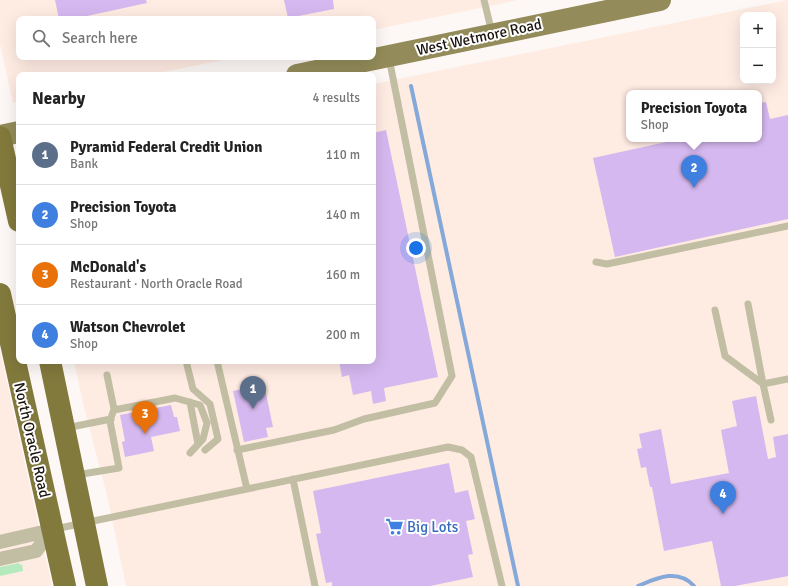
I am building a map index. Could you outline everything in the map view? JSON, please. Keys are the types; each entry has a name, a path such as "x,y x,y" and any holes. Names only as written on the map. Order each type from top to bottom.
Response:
{"highway":[{"path":"0,136 16,208"},
{"name":"North Oracle Road","path":"0,294 65,586"},
{"path":"51,364 97,586"}],"main road":[{"name":"West Wetmore Road","path":"376,59 660,0"},
{"name":"West Wetmore Road","path":"311,72 369,60"},
{"path":"0,136 16,133"}],"street":[{"path":"0,542 52,530"},
{"path":"0,559 36,551 52,530"}],"lane":[{"path":"484,0 492,35"},
{"path":"237,450 334,430 364,419 435,403 452,376 388,56"},
{"path":"596,262 607,264 788,226"},
{"path":"748,304 771,420"},
{"path":"715,310 725,356 763,384 788,379"},
{"path":"187,364 193,389 210,404 218,439 205,450"},
{"path":"218,364 247,489"},
{"path":"74,476 120,468 111,419 114,410 107,375"},
{"path":"114,410 175,398 200,406 207,423 202,439 190,453"},
{"path":"190,402 198,444"},
{"path":"64,429 111,419"},
{"path":"52,530 83,522 448,447 462,450 471,457 502,586"},
{"path":"293,479 315,586"}],"shaded area":[{"path":"0,0 518,0 376,29 376,16 16,16 16,60 223,60 164,72 16,72 16,102 13,103 0,44"},
{"path":"788,0 788,586 126,586 107,495 83,403 75,364 376,364 376,83"},
{"path":"0,351 52,586 0,586"}],"green space":[{"path":"19,563 20,565 22,564 23,571 0,576 0,567"}],"building":[{"path":"55,0 146,0 147,3 87,16 58,16"},
{"path":"284,0 333,0 334,9 298,16 288,16"},
{"path":"766,102 770,119 788,115 788,219 615,257 593,158 666,142 762,142 762,103"},
{"path":"386,130 438,377 384,388 386,401 373,404 371,391 353,395 349,375 342,377 340,364 376,364 376,132"},
{"path":"264,384 273,427 266,428 268,437 244,442 233,391"},
{"path":"756,396 768,459 776,457 773,437 788,434 788,576 735,586 721,586 712,541 664,551 652,487 650,487 646,467 641,468 637,449 642,448 639,434 661,429 671,484 729,473 721,430 737,426 732,401"},
{"path":"171,405 174,417 177,417 180,431 151,437 154,451 125,457 122,442 125,441 120,415"},
{"name":"Big Lots","path":"449,463 455,493 468,490 475,519 466,521 473,554 468,555 473,577 430,586 332,586 332,582 326,583 316,534 321,533 313,491"}],"waterway":[{"path":"411,86 518,586"},
{"path":"638,586 667,576 681,577 694,586"}],"place":[{"name":"Precision Toyota","path":"694,188"},
{"name":"Pyramid Federal Credit Union","path":"253,409"},
{"name":"McDonald's","path":"145,434"},
{"name":"Watson Chevrolet","path":"723,514"},
{"name":"Big Lots","path":"394,527"}]}
